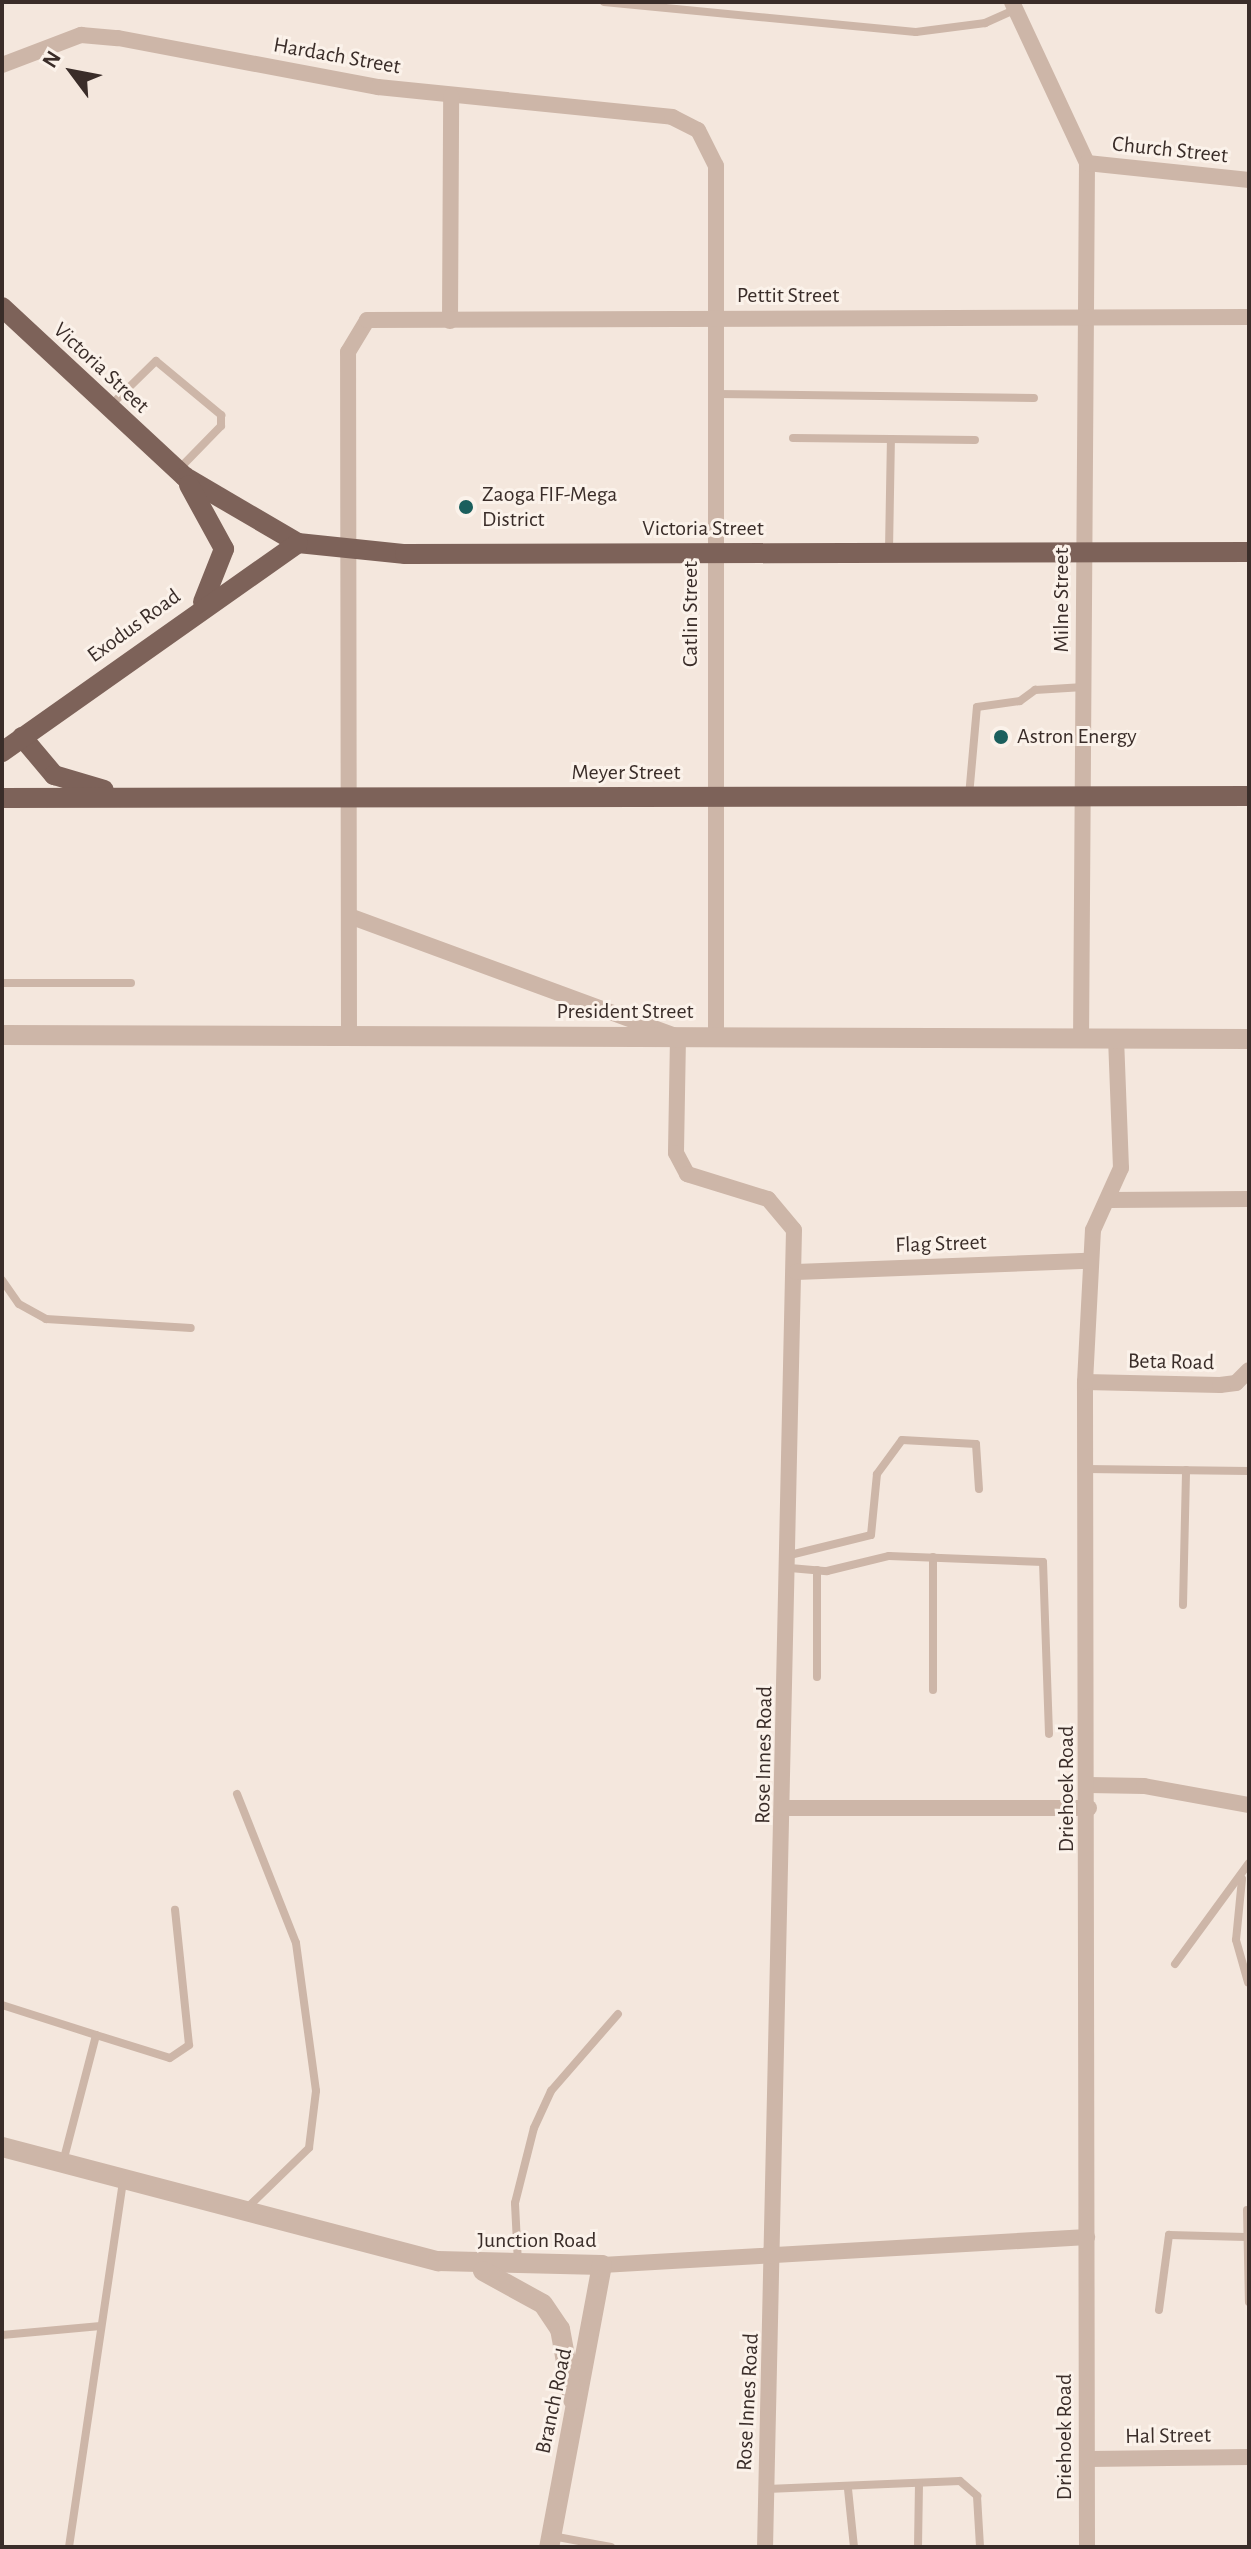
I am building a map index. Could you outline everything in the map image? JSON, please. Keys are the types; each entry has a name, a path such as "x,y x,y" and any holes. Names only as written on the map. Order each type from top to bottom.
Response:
{"main road":[{"name":"Victoria Street","path":"2,307 108,409 182,473 298,543 350,549 713,553 1083,548 1249,552"},
{"path":"182,473 224,549 198,609"},
{"name":"Exodus Road","path":"2,752 198,609 298,543"},
{"path":"22,737 54,775 135,799"},
{"name":"Meyer Street","path":"5,799 1249,796"}],"street":[{"path":"1014,6 1087,163"},
{"name":"Hardach Street","path":"2,65 81,35 451,96 672,117"},
{"path":"450,321 451,96"},
{"name":"Catlin Street","path":"672,117 698,130 716,166 713,553 716,1036"},
{"name":"Church Street","path":"1087,163 1249,180"},
{"name":"Milne Street","path":"1081,1036 1087,163"},
{"name":"Pettit Street","path":"350,549 348,352 367,320 1088,315 1249,317"},
{"path":"349,1036 354,796 350,549"},
{"path":"352,917 678,1037"},
{"name":"President Street","path":"2,1035 1081,1036 1249,1039"},
{"name":"Rose Innes Road","path":"678,1037 681,1163 708,1186 768,1199 785,1212 796,1272 777,2255 765,2547"},
{"name":"Driehoek Road","path":"1087,2547 1089,1785 1085,1382 1088,1261 1093,1230 1110,1200 1121,1168 1116,1037"},
{"path":"1110,1200 1249,1199"},
{"name":"Flag Street","path":"796,1272 1088,1261"},
{"name":"Beta Road","path":"1085,1382 1220,1385 1236,1383 1249,1370"},
{"path":"1089,1785 1144,1786 1249,1805"},
{"path":"785,1808 1089,1808"},
{"name":"Junction Road","path":"2,2147 242,2212 472,2266 602,2265 1087,2237"},
{"name":"Branch Road","path":"550,2542 602,2265"},
{"path":"472,2266 543,2304 560,2329 575,2416"},
{"name":"Hal Street","path":"1088,2459 1249,2457"}],"lane":[{"path":"604,2 916,32 985,23 1014,6"},
{"path":"108,409 148,363 161,362 222,419 182,473"},
{"path":"715,394 1034,398"},
{"path":"793,438 975,440"},
{"path":"889,550 891,439"},
{"path":"969,797 977,707 1020,701 1035,690 1084,687"},
{"path":"2,983 131,983"},
{"path":"2,1280 19,1304 46,1319 191,1328"},
{"path":"790,1562 871,1535 877,1474 902,1440 976,1444 979,1489"},
{"path":"1086,1469 1249,1471"},
{"path":"1183,1605 1186,1470"},
{"path":"790,1562 817,1570 877,1557 1032,1557 1048,1569 1049,1734"},
{"path":"933,1557 933,1690"},
{"path":"817,1570 817,1677"},
{"path":"237,1794 296,1943 316,2091 309,2148 242,2212"},
{"path":"1248,1982 1236,1940 1243,1879 1249,1863"},
{"path":"1175,1964 1243,1879"},
{"path":"2,2005 170,2058 189,2045 175,1910"},
{"path":"519,2268 515,2203 534,2128 551,2091 618,2014"},
{"path":"63,2163 96,2035"},
{"path":"69,2547 123,2179"},
{"path":"1247,2210 1249,2302"},
{"path":"1159,2310 1169,2235 1246,2237"},
{"path":"2,2335 101,2326"},
{"path":"918,2547 919,2485"},
{"path":"766,2489 970,2486 980,2510 980,2547"},
{"path":"848,2489 854,2547"},
{"path":"550,2542 611,2547"}],"place":[{"name":"Zaoga FIF-Mega District","path":"466,507"},
{"name":"Astron Energy","path":"1001,737"}]}
